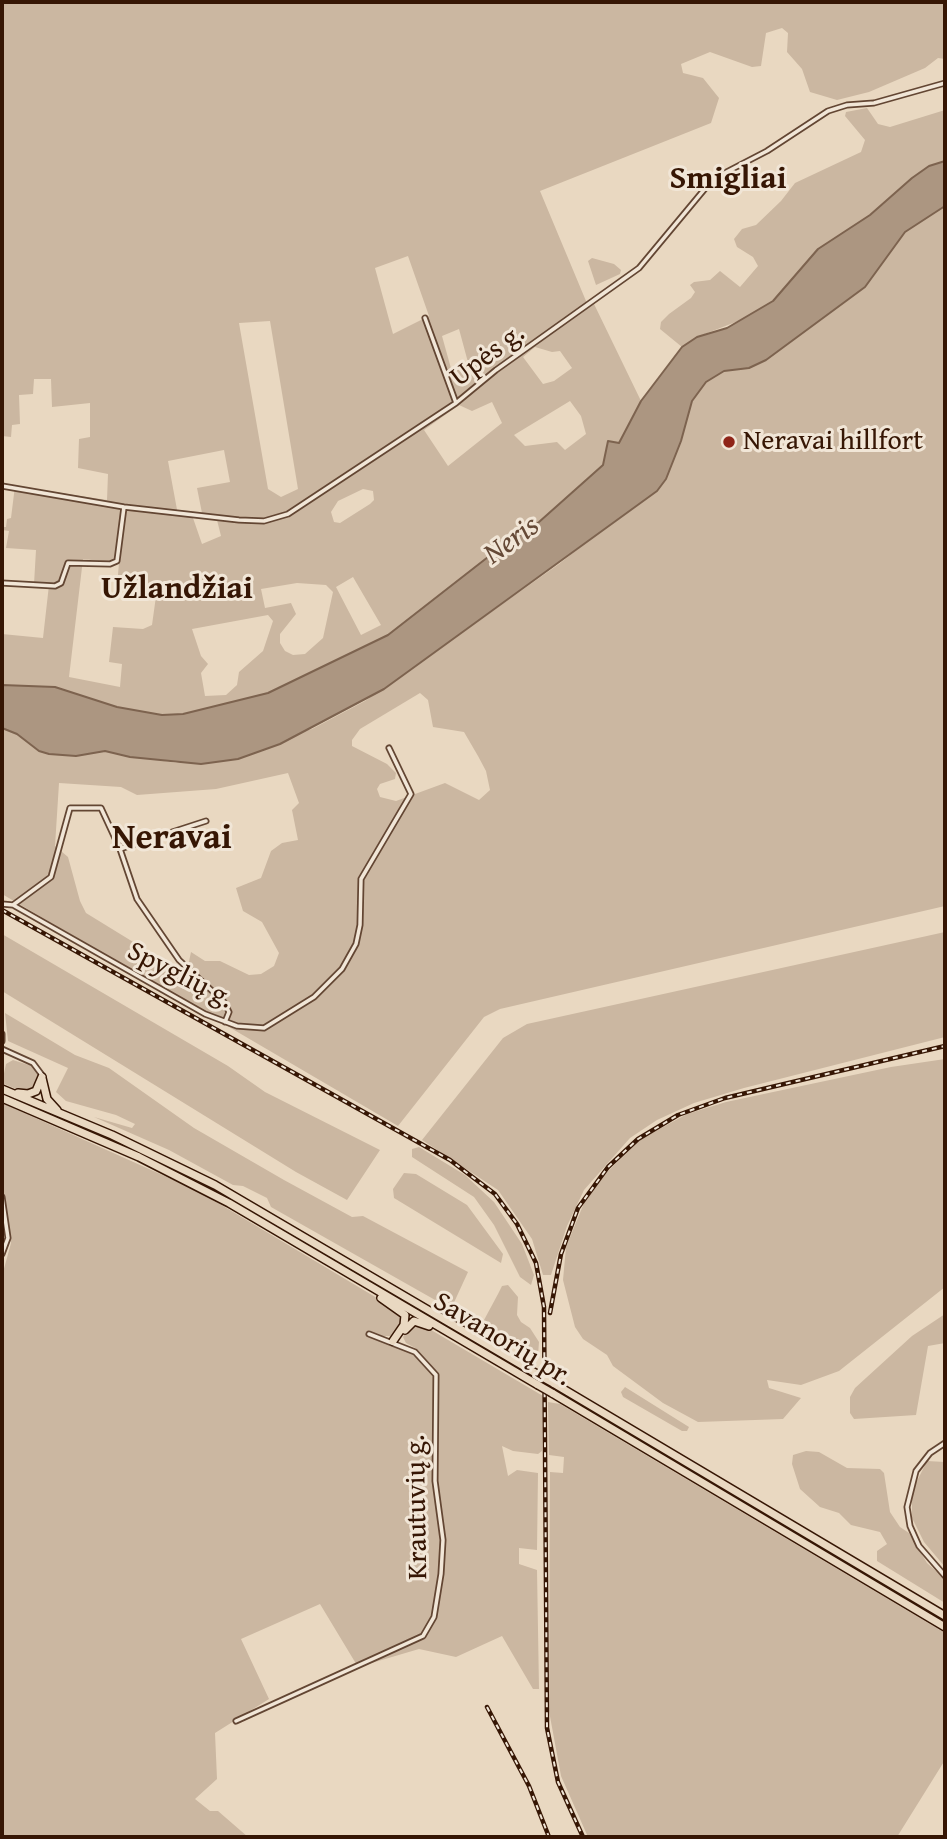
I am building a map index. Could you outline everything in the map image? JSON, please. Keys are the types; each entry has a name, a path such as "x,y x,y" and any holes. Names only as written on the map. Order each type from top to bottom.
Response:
{"highway":[{"path":"5,1090 32,1093 38,1088 42,1077"},
{"path":"42,1077 47,1100 62,1115"},
{"name":"Savanorių pr.","path":"5,1090 179,1167 265,1213 945,1616"},
{"name":"Savanorių pr.","path":"2,1098 139,1157 229,1203 945,1627"},
{"path":"229,1203 402,1311 406,1320 395,1342"},
{"path":"395,1342 410,1322 422,1322 538,1385"}],"street":[{"name":"Upės g.","path":"2,486 124,507 246,520 274,519 304,505 456,403 496,370 639,268 713,179 767,152 828,111 847,105 874,103 945,83"},
{"path":"425,317 456,403"},
{"path":"2,583 55,586 61,583 68,563 110,564 117,561 124,507"},
{"name":"Spyglių g.","path":"2,904 13,905 56,932 225,1022 255,1029 271,1025 314,998 342,969 358,935 361,879 411,794 389,748"},
{"path":"13,905 51,877 57,861 58,844 72,807 103,810 137,899 179,960 224,1002 229,1012 225,1022"},
{"path":"120,849 206,821"},
{"path":"2,1034 2,1041"},
{"path":"2,1049 33,1063 42,1077"},
{"path":"2,1197 8,1238 2,1254"},
{"name":"Krautuvių g.","path":"236,1721 423,1636 429,1629 442,1574 443,1540 435,1481 436,1375 415,1352 369,1334"},
{"path":"945,1443 922,1462 908,1496 910,1526 919,1546 945,1576"}],"shaded area":[{"path":"2,2 945,2 945,59 938,58 925,68 869,92 837,100 810,92 802,69 787,52 788,33 782,28 766,33 761,66 752,67 710,52 681,64 683,73 703,78 719,98 711,123 540,191 586,301 590,307 594,304 641,401 619,443 607,443 603,465 539,522 488,557 388,635 359,652 268,693 183,714 162,715 117,707 55,687 2,685 2,634 43,638 49,585 34,584 36,550 6,548 9,531 2,530 2,527 6,527 7,519 11,518 15,486 107,500 108,474 78,468 79,439 90,437 90,403 52,407 51,379 34,379 33,394 19,395 20,424 12,425 11,437 2,436","holes":["408,256 429,316 393,334 375,268","270,321 298,489 281,497 268,489 239,323","459,329 469,366 452,372 442,336","535,347 552,352 560,351 572,368 554,381 543,384 523,357","570,401 581,416 586,434 565,450 557,442 525,446 514,435","492,402 502,423 448,466 424,430 459,405 472,411","224,450 230,482 197,488 202,513 217,520 221,536 202,544 193,518 178,515 168,461","363,489 373,491 374,500 370,504 340,523 334,522 331,512 338,501","83,559 119,563 117,586 157,589 152,625 143,629 113,627 109,662 122,664 120,687 69,677","353,577 381,625 361,635 336,587","297,583 326,585 333,592 323,638 305,654 293,655 285,651 280,643 280,634 296,614 291,603 265,608 261,589","268,615 273,621 263,651 239,672 237,685 226,695 205,696 201,673 208,664 201,656 192,629"]},
{"path":"867,108 878,124 890,127 945,110 945,161 929,166 870,215 818,249 773,301 746,318 697,337 682,347 660,329 661,322 669,314 691,298 695,292 690,285 694,282 710,280 720,271 740,287 758,266 753,257 737,247 734,239 742,229 756,225 795,183 861,152 865,140 845,116 846,112"},
{"path":"945,206 945,906 500,1009 484,1017 398,1126 2,894 2,728 17,733 39,751 49,754 76,756 105,751 176,763 312,729 365,701 559,564 666,479 692,401 706,382 724,371 749,368 766,360 808,327 905,232","holes":["420,693 428,700 433,727 464,732 478,756 486,771 490,790 479,800 445,783 396,801 380,797 377,789 380,784 395,779 396,773 387,764 352,746 352,740 360,729","288,773 299,803 292,810 298,840 282,843 271,851 261,878 236,888 243,911 262,922 279,953 274,966 261,974 249,975 220,961 205,961 191,952 187,971 182,972 86,913 68,857 55,846 59,783 121,787 137,795 216,789"]},
{"path":"592,258 614,264 621,270 620,274 596,285 588,261"},
{"path":"945,932 945,1037 744,1088 694,1103 657,1120 630,1138 584,1190 567,1226 551,1275 543,1275 532,1239 498,1190 422,1140 503,1038 527,1024"},
{"path":"2,934 228,1066 265,1092 380,1150 347,1200 296,1172 2,991"},
{"path":"5,1013 75,1055 109,1068 194,1128 284,1180 352,1217 363,1216 468,1272 451,1309 271,1207 267,1198 243,1186 233,1185 169,1150 94,1117 132,1128 135,1124 116,1115 66,1101 56,1092 68,1068 8,1041"},
{"path":"945,1059 945,1287 839,1371 801,1385 767,1380 769,1388 801,1398 783,1419 698,1422 663,1403 613,1366 607,1355 583,1339 575,1327 563,1280 566,1247 584,1203 601,1178 641,1139 687,1114 726,1102 891,1067"},
{"path":"13,1060 35,1067 39,1079 34,1090 23,1092 2,1083 6,1064"},
{"path":"2,1103 198,1191 397,1310 402,1323 393,1336 384,1336 387,1342 415,1354 417,1349 406,1343 403,1337 411,1325 421,1324 543,1396 542,1451 538,1454 513,1451 502,1446 508,1476 517,1470 538,1473 537,1550 519,1548 519,1564 537,1570 539,1689 533,1689 502,1636 456,1657 419,1649 358,1667 320,1604 241,1639 269,1699 215,1733 217,1779 195,1799 210,1811 218,1811 248,1837 2,1837 2,1276 11,1243 2,1188"},
{"path":"419,1147 465,1175 494,1202 522,1244 534,1275 531,1285 520,1277 494,1225 474,1197 412,1157 412,1149"},
{"path":"404,1173 416,1174 467,1205 503,1254 501,1263 394,1198 393,1189"},
{"path":"508,1285 518,1297 517,1315 539,1342 538,1355 533,1360 487,1330 485,1325 484,1320 502,1286"},
{"path":"945,1314 945,1343 928,1346 916,1415 854,1419 850,1413 850,1397 855,1388 912,1336"},
{"path":"625,1387 689,1427 687,1431 682,1431 623,1397 621,1392"},
{"path":"548,1402 560,1404 945,1633 945,1760 897,1837 588,1837 561,1776 549,1711 550,1472 563,1473 564,1457 549,1455"},
{"path":"806,1451 819,1452 847,1468 880,1469 884,1473 890,1512 900,1527 909,1533 927,1563 945,1579 945,1603 877,1561 877,1551 887,1544 880,1532 851,1525 839,1513 820,1507 800,1489 792,1464 793,1455"},
{"path":"927,1461 945,1462 945,1567 924,1542 912,1518 912,1491"}],"water":[{"name":"Neris","path":"945,161 945,206 905,232 865,287 766,360 749,368 724,371 706,382 692,401 681,441 666,479 657,491 384,689 280,744 238,759 201,764 130,757 105,751 76,756 49,754 39,751 17,734 2,728 2,685 55,687 117,707 162,715 183,714 268,693 388,635 488,557 539,522 603,465 608,441 619,443 641,401 682,347 697,337 727,328 773,301 818,249 870,215 929,166"}],"railway":[{"path":"2,910 450,1160 495,1194 517,1224 536,1263 544,1307 547,1728 558,1782 583,1837"},
{"path":"550,1313 561,1254 578,1208 608,1167 638,1139 678,1115 725,1098 945,1046"},
{"path":"487,1707 529,1786 549,1837"}],"place":[{"name":"Neravai hillfort","path":"729,442"}],"district":[{"name":"Smigliai","path":"728,180"},
{"name":"Užlandžiai","path":"177,590"},
{"name":"Neravai","path":"172,839"}]}
